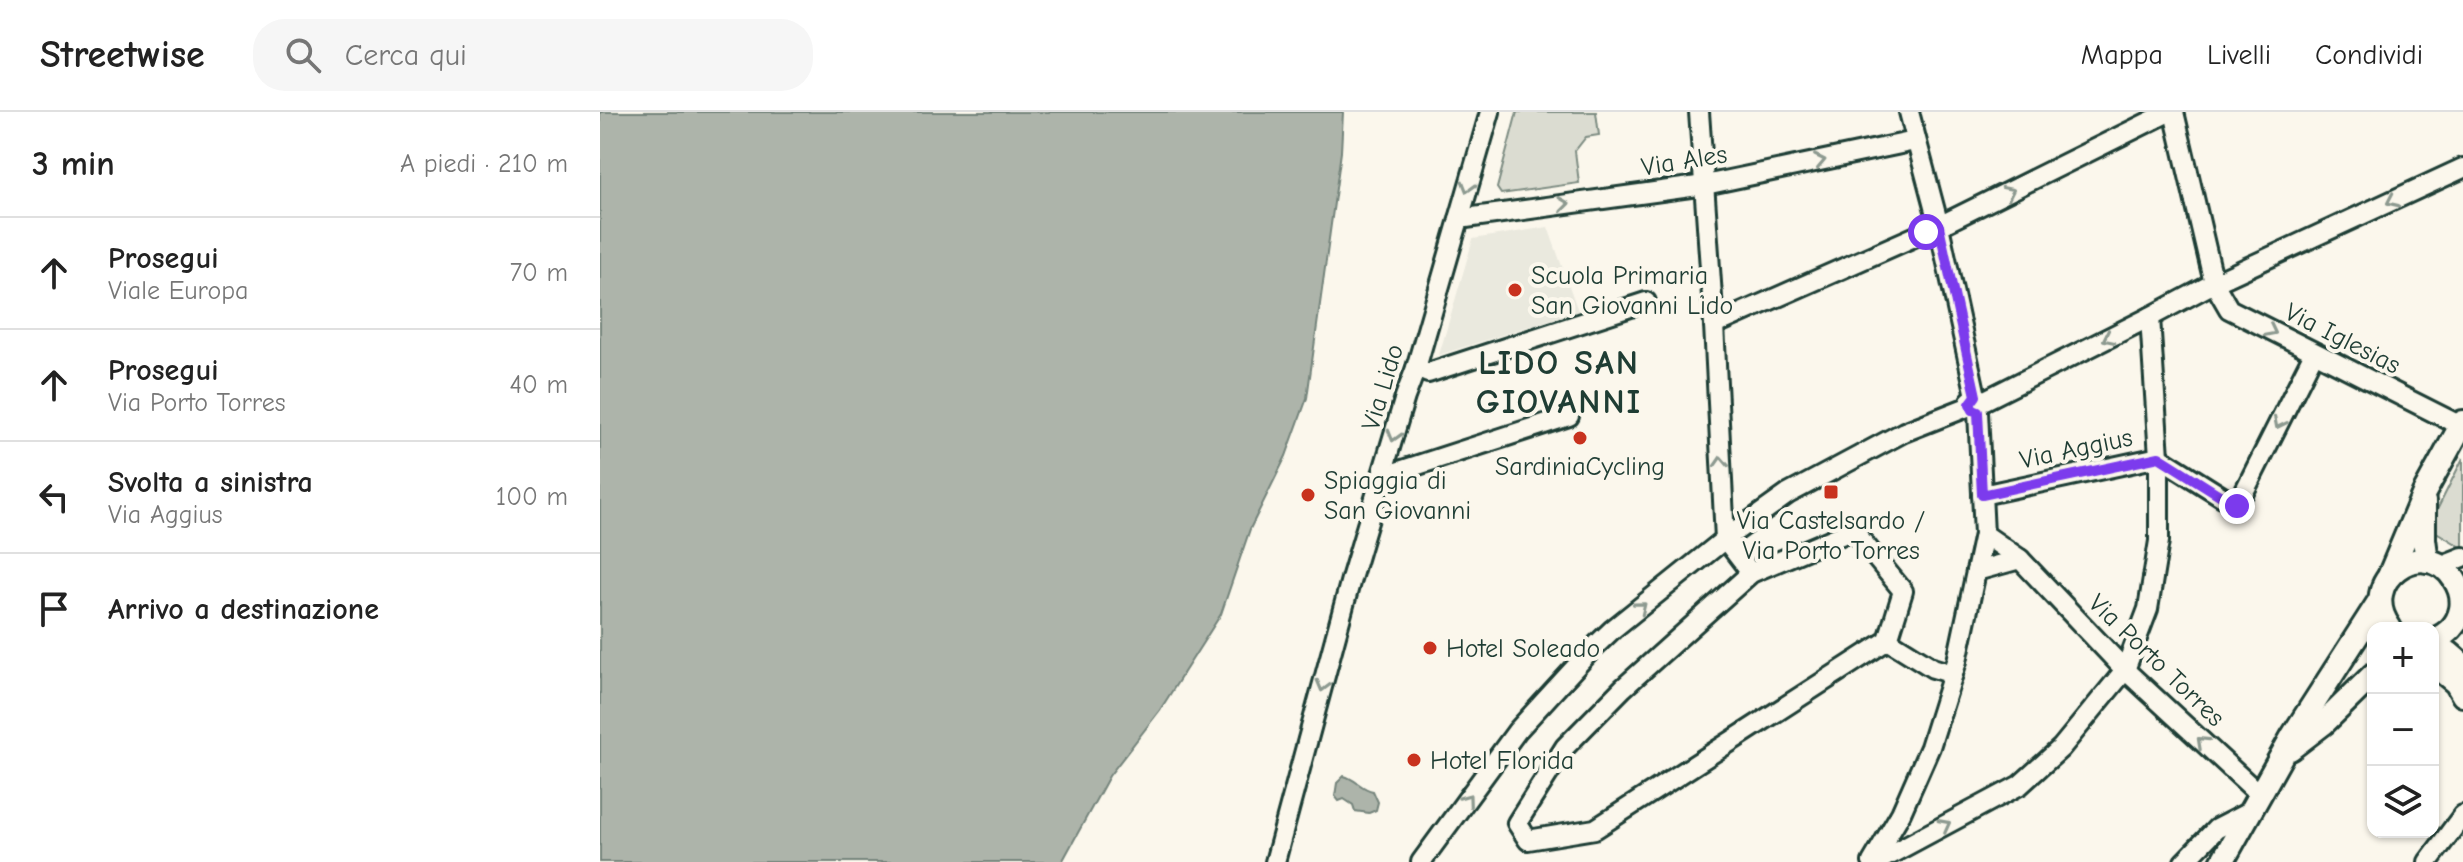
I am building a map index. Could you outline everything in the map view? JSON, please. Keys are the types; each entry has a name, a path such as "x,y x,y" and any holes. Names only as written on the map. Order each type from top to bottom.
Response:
{"main road":[{"path":"2222,862 2287,746 2380,600 2383,586 2424,493 2462,424"},
{"path":"2424,493 2424,539 2434,563"},
{"path":"2390,574 2414,561 2434,563 2451,573 2458,585 2462,606 2456,623 2439,637"},
{"path":"2380,600 2387,622"},
{"path":"2439,649 2463,665"},
{"path":"2287,746 2367,665"},
{"path":"2439,669 2456,683 2463,695"},
{"path":"2287,746 2324,723 2367,681"}],"street":[{"name":"Via Lido","path":"1275,862 1351,579 1490,112"},
{"path":"1699,112 1725,539 1751,573"},
{"path":"1874,862 1901,813 1930,747 1953,674 1984,534 1977,403 1939,226 1909,112"},
{"path":"1714,325 1939,226 2171,112 2214,283"},
{"name":"Via Ales","path":"1459,219 1705,185 1915,141"},
{"path":"1421,862 1517,731 1593,648 1725,539 1788,494 1904,432 1977,403 2214,283 2463,168"},
{"name":"Via Iglesias","path":"2214,283 2229,309 2462,424"},
{"path":"1416,368 1428,373 1646,302"},
{"path":"1874,862 2020,785 2061,748 2125,670 2148,609 2159,541 2159,457 2150,317"},
{"name":"Via Aggius","path":"1982,495 2159,457 2237,506 2314,353"},
{"path":"1381,477 1569,416"},
{"path":"1853,530 1903,591 1888,640 1595,829 1528,840 1517,823 1565,747 1623,688 1751,573 1853,530"},
{"name":"Via Porto Torres","path":"1984,534 2020,559 2255,803"},
{"path":"2434,563 2463,557"},
{"path":"1976,571 2020,559"},
{"path":"1888,640 1933,668 1953,674"},
{"path":"2184,862 2216,829 2255,803"},
{"path":"2428,862 2463,815"}],"shaded area":[{"path":"600,112 1343,112 1341,152 1307,398 1286,456 1250,529 1221,614 1160,710 1109,776 1062,862 600,862"},
{"path":"1517,112 1596,112 1599,135 1586,137 1575,151 1579,183 1501,194 1497,188"},
{"name":"Scuola Primaria San Giovanni Lido","path":"1548,227 1578,311 1439,355 1473,239"},
{"path":"2463,458 2463,548 2433,530 2434,516"},
{"path":"1344,776 1373,791 1378,802 1376,810 1369,813 1355,811 1353,805 1344,799 1339,801 1335,796 1337,783"}],"place":[{"name":"Scuola Primaria San Giovanni Lido","path":"1515,290"},
{"name":"SardiniaCycling","path":"1580,438"},
{"name":"Via Castelsardo / Via Porto Torres","path":"1831,492"},
{"name":"Spiaggia di San Giovanni","path":"1308,495"},
{"name":"Hotel Soleado","path":"1430,648"},
{"name":"Hotel Florida","path":"1414,760"}],"district":[{"name":"LIDO SAN GIOVANNI","path":"1559,382"}],"route":[{"path":"1926,232 1939,226 1976,396 1970,404 1978,412 1982,495 2159,457 2237,506"}]}
